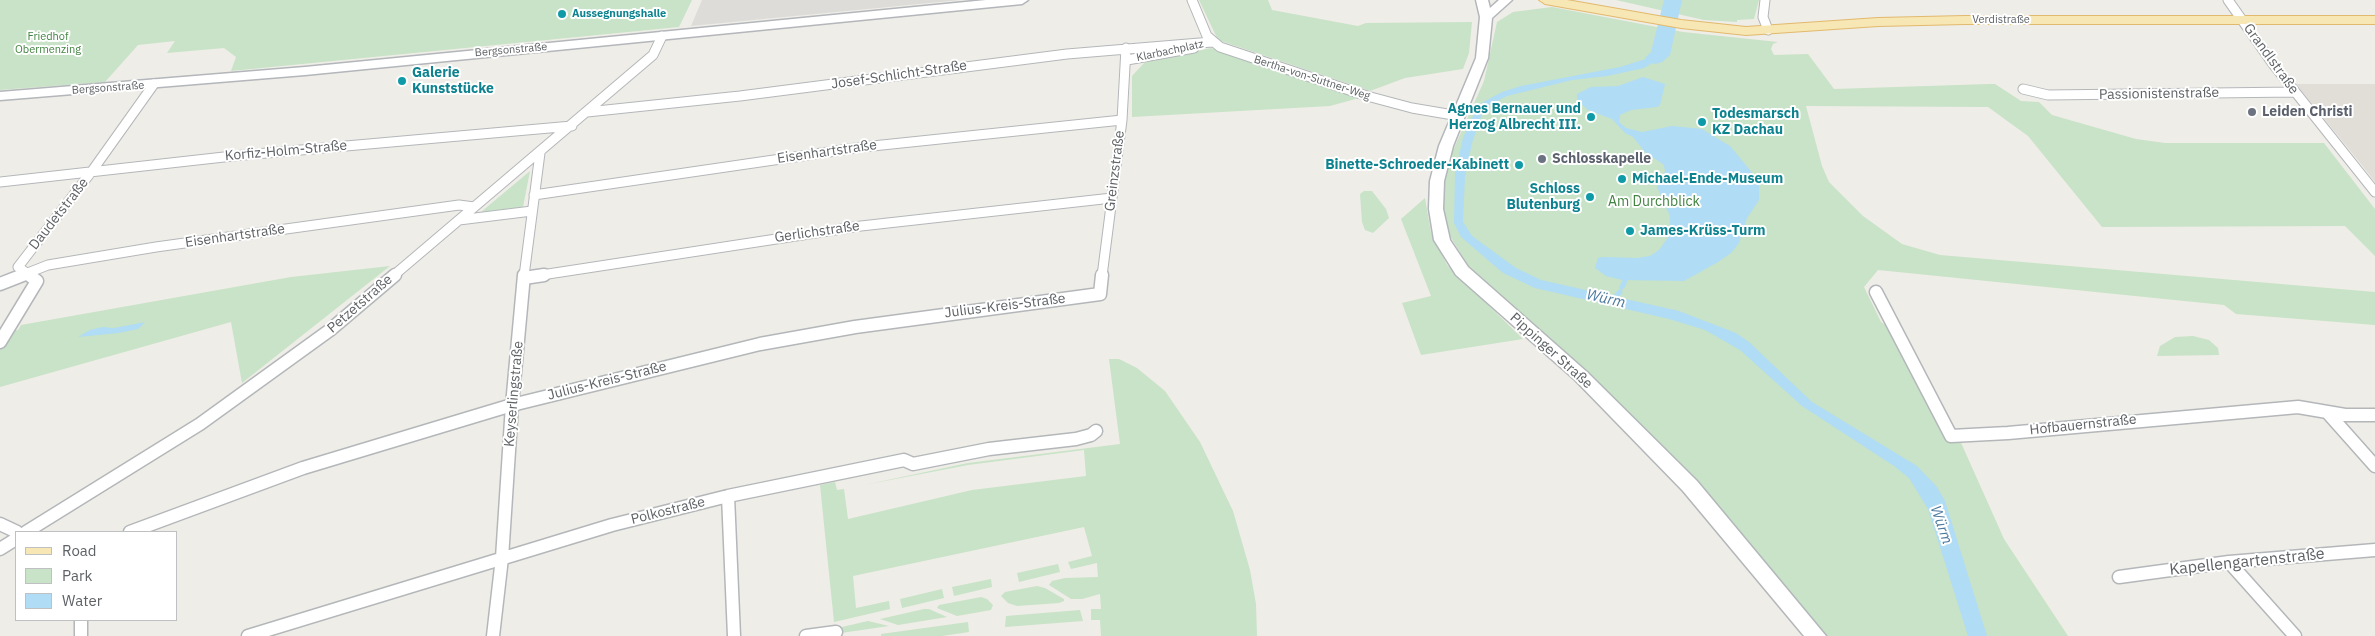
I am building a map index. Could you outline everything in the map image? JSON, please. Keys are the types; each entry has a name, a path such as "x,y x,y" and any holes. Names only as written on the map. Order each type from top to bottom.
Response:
{"main road":[{"path":"1486,17 1506,0"},
{"name":"Verdistraße","path":"1545,0 1628,13 1681,24 1726,29 1768,30 1847,24 1958,20 2375,20"},
{"name":"Verdistraße","path":"1591,0 1628,13"}],"street":[{"name":"Bergsonstraße","path":"0,96 154,84 1022,0"},
{"path":"1192,0 1212,42"},
{"name":"Pippinger Straße","path":"1482,0 1486,17 1482,58 1446,146 1437,181 1437,223 1442,240 1462,271 1581,376 1690,486 1816,636"},
{"path":"1764,0 1763,17 1768,30"},
{"name":"Grandlstraße","path":"2228,0 2295,92 2375,192"},
{"name":"Petzetstraße","path":"28,531 215,413 330,330 474,206 572,126 653,54 662,36"},
{"name":"Josef-Schlicht-Straße","path":"586,112 740,96 1126,48 1212,42"},
{"name":"Klarbachplatz","path":"1127,60 1179,51 1212,42"},
{"name":"Bertha-von-Suttner-Weg","path":"1212,42 1232,51 1367,96 1412,108 1459,116"},
{"name":"Greinzstraße","path":"1100,294 1122,120 1127,60 1126,48"},
{"name":"Daudetstraße","path":"0,342 37,281 18,267 92,171 154,84"},
{"name":"Passionistenstraße","path":"2023,89 2048,95 2295,92"},
{"name":"Eisenhartstraße","path":"534,195 863,147 1122,120"},
{"name":"Korfiz-Holm-Straße","path":"0,182 233,156 572,126"},
{"name":"Keyserlingstraße","path":"493,636 502,558 512,404 524,278 540,153"},
{"name":"Gerlichstraße","path":"524,278 861,226 1112,198"},
{"name":"Eisenhartstraße","path":"0,284 48,265 449,206 474,206"},
{"path":"457,221 532,211"},
{"name":"Hofbauernstraße","path":"1876,292 1951,436 2008,433 2298,407 2327,412 2375,415"},
{"name":"Julius-Kreis-Straße","path":"133,531 303,468 512,404 760,344 855,327 1100,294"},
{"path":"2327,412 2375,466"},
{"name":"Polkostraße","path":"248,636 502,558 612,526 728,496 904,460 913,464 990,449 1076,439 1091,435 1096,431"},
{"path":"728,496 734,636"},
{"path":"0,524 15,531"},
{"path":"0,549 15,539"},
{"name":"Kapellengartenstraße","path":"2119,577 2165,569 2229,562 2375,550"},
{"path":"2229,562 2294,636"},
{"path":"81,621 81,636"},
{"path":"806,636 836,632"}],"shaded area":[{"path":"702,0 961,0 691,26"},
{"path":"2296,84 2375,84 2375,182 2361,164"}],"green space":[{"name":"Friedhof Obermenzing","path":"0,0 692,0 679,27 231,71 236,57 224,48 167,53 175,41 138,45 105,82 0,90"},
{"path":"1199,0 1268,0 1272,10 1358,26 1366,23 1472,22 1469,53 1463,69 1405,78 1370,91 1218,40"},
{"path":"1616,0 1759,0 1754,19 1737,20 1737,22 1704,20"},
{"name":"Am Durchblick","path":"1552,7 1683,32 1778,42 1773,44 1771,49 1774,55 1808,54 1834,89 1995,84 2021,101 2039,102 2052,115 2136,139 2165,143 2324,143 2375,209 2375,256 2345,226 2102,227 2028,136 1988,107 1806,106 1822,166 1829,182 1863,216 1902,244 1940,255 2375,292 2375,325 2236,314 2224,305 1878,270 1864,287 1881,322 1907,339 1958,436 2004,539 2068,636 1825,636 1691,478 1597,381 1472,272 1447,231 1444,220 1443,189 1450,157 1484,81 1497,22 1513,12"},
{"path":"1211,48 1359,98 1330,106 1132,117 1132,76 1145,62"},
{"path":"530,171 523,207 481,212"},
{"path":"1364,191 1372,191 1386,209 1389,218 1373,233 1365,230 1362,222 1360,194"},
{"path":"1425,198 1431,233 1447,265 1523,339 1421,355 1402,303 1431,296 1401,219"},
{"path":"390,266 242,383 231,322 0,387 0,333 18,330 21,325 291,277"},
{"path":"2193,336 2209,340 2218,348 2219,355 2157,356 2160,346 2175,337"},
{"path":"1109,359 1119,359 1137,368 1165,391 1200,442 1233,511 1250,570 1256,604 1257,636 1101,636 1100,620 1091,620 1091,609 1101,609 1100,594 1082,599 1071,599 1049,585 1052,581 1065,578 1098,577 1097,563 1071,569 1068,562 1092,556 1084,527 853,576 856,608 889,601 890,609 834,622 820,485 835,482 837,490 844,489 848,519 972,490 1086,476 1084,450 968,465 864,485 968,463 1120,444"},
{"path":"1058,564 1060,572 1019,582 1017,573"},
{"path":"991,579 992,587 954,596 952,587"},
{"path":"1037,586 1045,588 1064,599 1064,601 1017,606 1008,603 1001,596 1005,592"},
{"path":"942,589 944,598 902,608 900,599"},
{"path":"981,597 987,599 993,605 991,610 957,616 937,608 939,605"},
{"path":"929,609 947,617 898,625 880,619"},
{"path":"1080,610 1083,621 1005,627 1006,616"},
{"path":"868,621 889,626 841,633 842,627"},
{"path":"968,622 969,632 942,636 881,636 881,634"}],"water":[{"path":"1664,29 1673,31 1666,55 1644,68 1607,76 1572,80 1507,96 1491,104 1482,114 1472,143 1465,177 1463,222 1472,236 1516,268 1541,280 1679,311 1736,333 1749,342 1812,402 1917,466 1937,487 1945,501 1987,636 1968,636 1928,509 1909,478 1894,466 1802,406 1740,350 1705,330 1669,319 1535,288 1503,273 1461,237 1454,223 1455,173 1463,138 1478,105 1502,92 1521,86 1620,67 1649,58 1656,52"},
{"path":"1643,77 1665,84 1660,105 1631,110 1620,115 1619,122 1626,128 1642,132 1672,126 1702,129 1730,146 1759,181 1759,200 1747,218 1739,243 1731,253 1718,262 1684,281 1622,280 1606,276 1595,268 1598,258 1650,256 1659,250 1669,236 1670,216 1657,187 1665,171 1664,165 1645,152 1633,137 1625,133 1612,119 1588,110 1577,100 1577,94 1591,87 1618,86"},
{"path":"145,322 138,329 78,337 90,330 102,327 114,328"}],"waterway":[{"name":"Würm","path":"1655,58 1660,55 1673,0"},
{"path":"1622,287 1625,281"},
{"path":"1613,299 1620,292"}],"place":[{"name":"Aussegnungshalle","path":"562,14"},
{"name":"Galerie Kunststücke","path":"402,81"},
{"name":"Leiden Christi","path":"2252,112"},
{"name":"Agnes Bernauer und Herzog Albrecht III.","path":"1591,117"},
{"name":"Todesmarsch KZ Dachau","path":"1702,122"},
{"name":"Schlosskapelle","path":"1542,159"},
{"name":"Binette-Schroeder-Kabinett","path":"1519,165"},
{"name":"Michael-Ende-Museum","path":"1622,179"},
{"name":"Schloss Blutenburg","path":"1590,197"},
{"name":"James-Krüss-Turm","path":"1630,231"}]}
